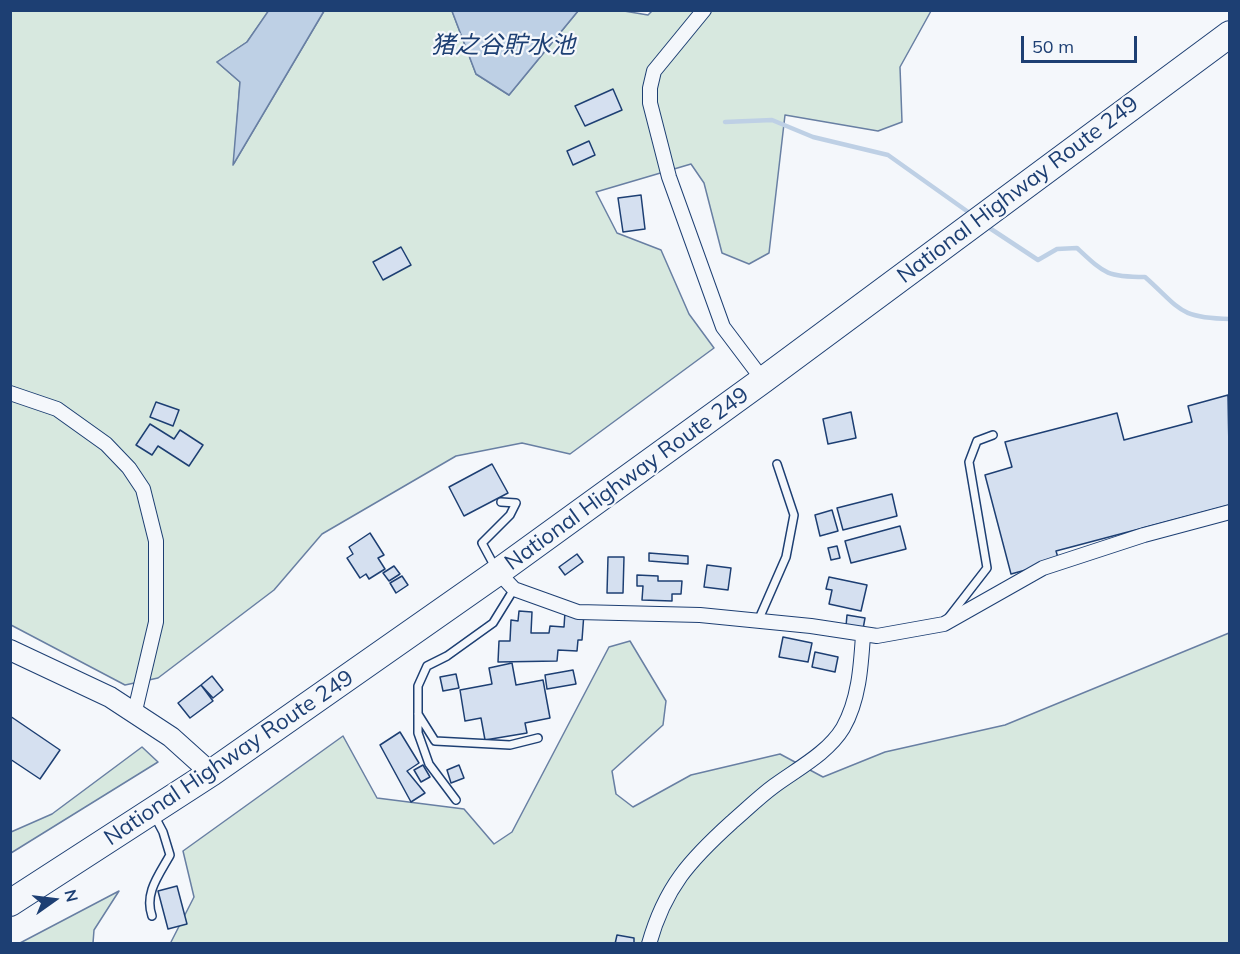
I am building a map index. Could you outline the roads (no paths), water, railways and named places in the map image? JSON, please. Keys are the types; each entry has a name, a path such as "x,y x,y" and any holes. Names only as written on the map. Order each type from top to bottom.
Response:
{"highway":[{"name":"National Highway Route 249","path":"10,903 506,581 763,380 1230,34"}],"street":[{"path":"704,10 654,71 650,88 650,103 669,177 723,327 763,380"},
{"path":"10,393 57,409 106,444 129,468 143,489 156,541 156,622 134,715"},
{"path":"506,581 578,612 700,615 863,635 897,634 944,624 1043,568 1144,535 1230,512"},
{"path":"649,944 660,910 679,876 695,856 767,791 830,746 843,727 856,695 863,635"},
{"path":"10,650 110,697 134,715 171,736 211,773"}],"lane":[{"path":"944,624 987,568 969,462 976,441 993,435"},
{"path":"758,621 786,557 794,515 777,465"},
{"path":"456,800 429,764 418,733 418,686 428,666 447,656 493,623 506,581 482,543 510,515 516,503 501,502"},
{"path":"418,714 435,741 510,745 538,738"},
{"path":"152,916 148,903 152,889 170,855 164,831 153,812"}],"water":[{"path":"269,10 324,11 233,165 240,82 217,62 247,42"},
{"name":"猪之谷貯水池","path":"452,10 578,11 509,95 476,74"}],"waterway":[{"path":"725,122 772,120 813,137 888,155 971,214"},
{"path":"985,225 1038,260 1057,249 1077,248 1094,264 1114,275 1145,277 1174,304 1190,314 1230,319"}]}
